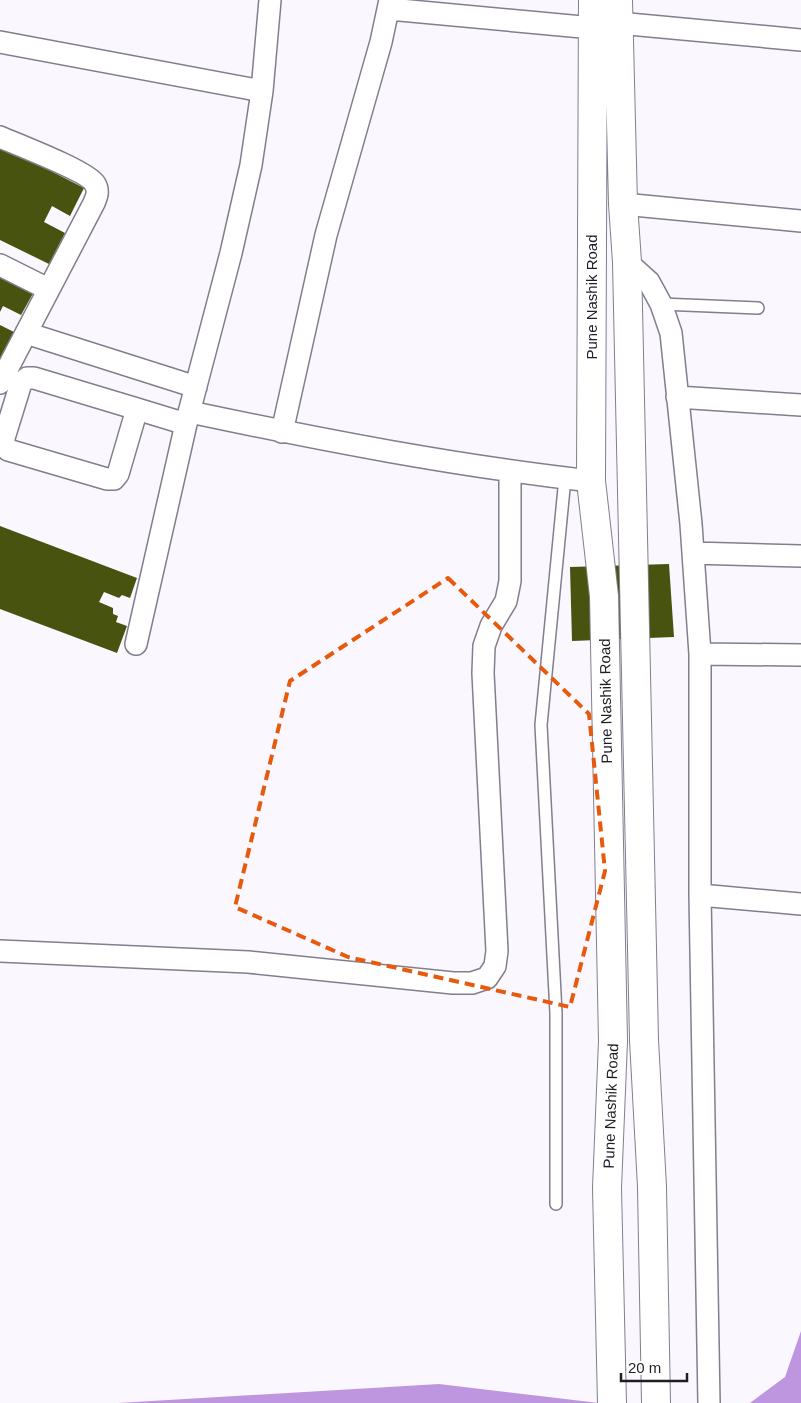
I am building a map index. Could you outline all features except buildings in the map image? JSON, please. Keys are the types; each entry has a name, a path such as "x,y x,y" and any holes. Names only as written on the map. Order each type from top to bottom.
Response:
{"highway":[{"name":"Pune Nashik Road","path":"593,0 610,17 627,262 644,1040 652,1187 656,1403"},
{"name":"Pune Nashik Road","path":"610,17 578,480 604,596 613,1041 607,1188 612,1403"},
{"path":"578,480 633,482"}],"street":[{"path":"136,644 188,418 232,252 251,165 262,91 270,0"},
{"path":"282,432 326,235 381,42 389,5 610,17 801,40"},
{"path":"0,42 262,91"},
{"path":"0,137 79,172 95,183 98,192 0,383"},
{"path":"623,204 801,221"},
{"path":"627,262 648,282 661,304 671,333 693,553 700,654 700,895 710,1403"},
{"path":"0,265 48,289"},
{"path":"26,333 196,387"},
{"path":"137,410 118,474 114,479 106,479 8,450 4,445 4,438 22,382 27,378 34,378 137,410 282,432 510,472 578,480"},
{"path":"677,397 801,405"},
{"path":"0,951 248,962 453,983 472,983 487,978 495,966 498,951 483,673 484,646 491,626 506,601 510,581 510,472"},
{"path":"693,553 801,556"},
{"path":"700,654 801,655"},
{"path":"700,895 801,904"}],"lane":[{"path":"661,304 758,308"},
{"path":"556,1204 556,1012 541,725 578,480"}],"highlighted area":[{"path":"448,578 589,714 605,871 570,1007 348,957 235,907 290,681"}],"shaded area":[{"path":"801,1331 801,1403 750,1403 785,1377"},
{"path":"439,1384 599,1403 118,1403"}]}
